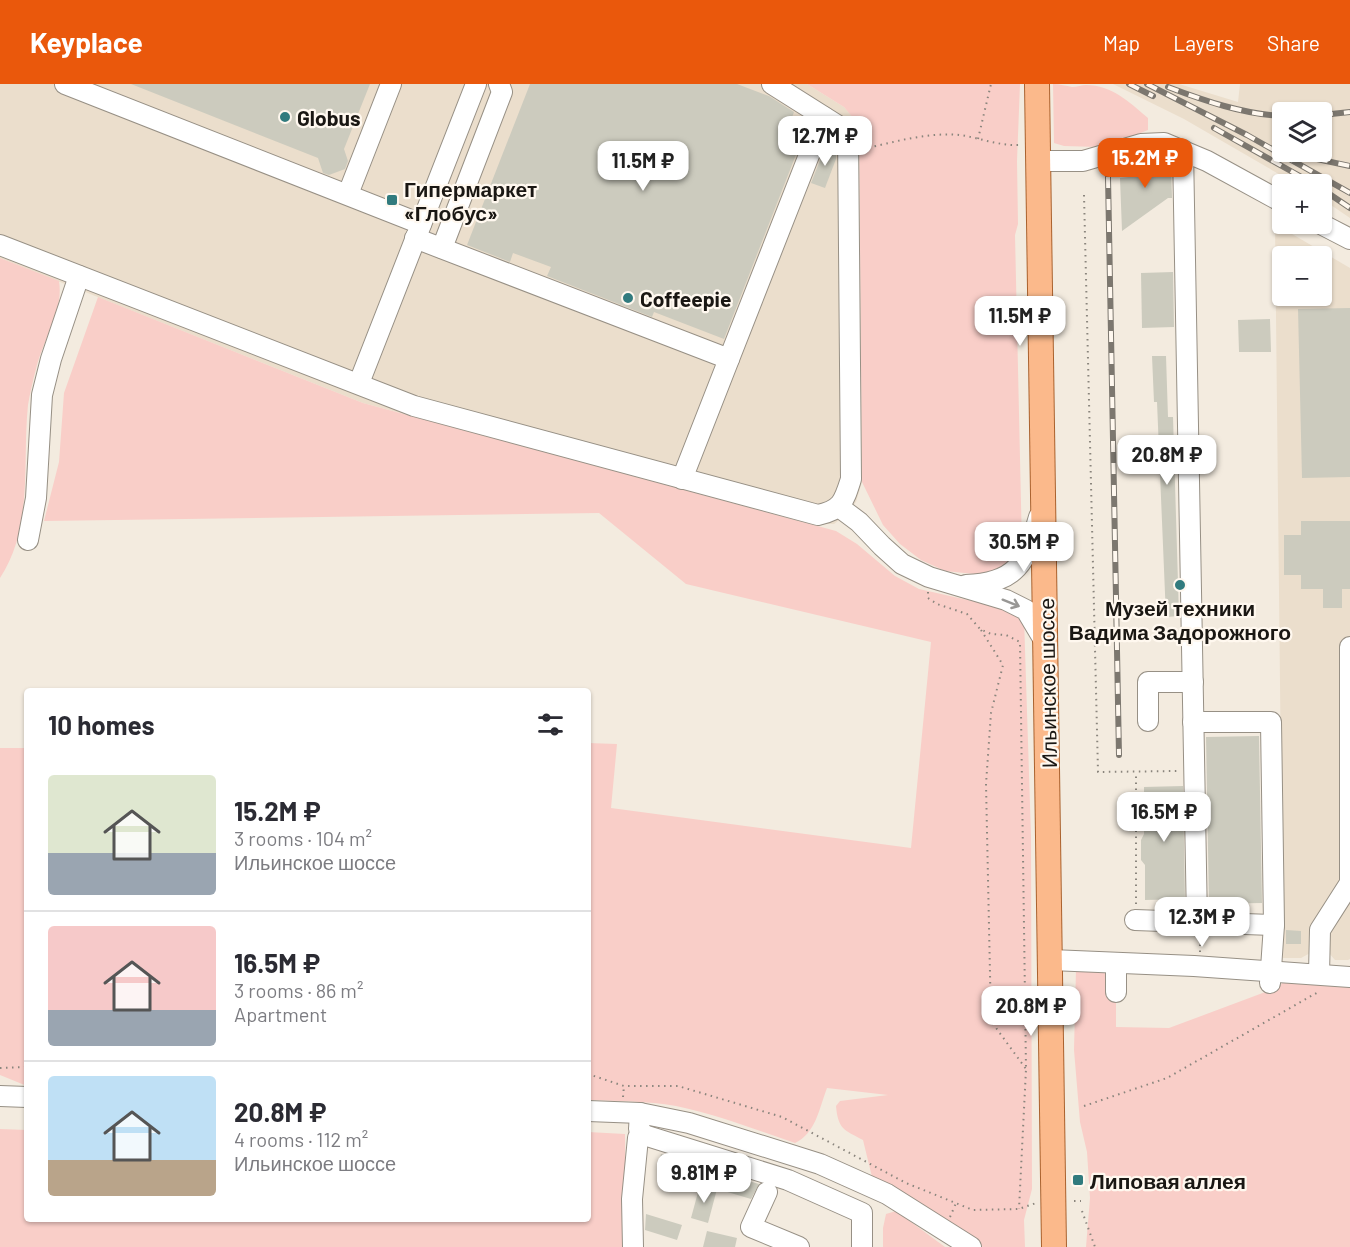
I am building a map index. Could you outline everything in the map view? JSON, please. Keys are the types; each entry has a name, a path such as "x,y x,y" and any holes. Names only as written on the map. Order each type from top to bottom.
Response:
{"main road":[{"name":"Ильинское шоссе","path":"1037,84 1054,1247"}],"street":[{"path":"66,84 348,194 418,231 442,248 729,360"},
{"path":"348,194 391,84"},
{"path":"359,383 476,84"},
{"path":"442,248 502,92 499,84"},
{"path":"0,245 414,406 818,515 830,513 839,507 846,496 851,479 848,132 772,84"},
{"path":"682,479 824,117"},
{"path":"1038,153 1083,160 1141,144 1164,143 1183,150 1272,197"},
{"path":"1183,150 1197,922"},
{"path":"1332,230 1350,239"},
{"path":"28,540 36,498 42,395 61,325 79,276"},
{"path":"957,585 996,582 1017,568 1028,550 1044,503"},
{"path":"839,507 859,522 902,564 929,577 1006,600 1026,610 1046,643"},
{"path":"1323,981 1320,930 1350,883 1350,647"},
{"path":"1148,720 1148,682 1192,682"},
{"path":"1193,722 1271,722 1274,925 1270,977"},
{"path":"1136,920 1274,925"},
{"path":"1051,960 1116,963 1323,981 1350,977"},
{"path":"1116,963 1116,992"},
{"path":"0,1096 24,1097"},
{"path":"591,1112 640,1123 788,1180 862,1213 862,1247"},
{"path":"633,1247 632,1199 640,1123"},
{"path":"640,1123 689,1123 820,1164 887,1194 971,1247"},
{"path":"767,1192 751,1227 799,1247"}],"path":[{"path":"978,139 991,84"},
{"path":"849,152 937,135 960,135 1038,153"},
{"path":"1084,195 1098,772 1194,771"},
{"path":"929,577 928,598 937,604 967,614 1004,665 991,713 986,784 991,1021 1026,1069"},
{"path":"980,629 991,634 1006,635 1020,642 1026,1069 1019,1209"},
{"path":"1136,772 1136,920"},
{"path":"1084,1106 1167,1078 1323,981"},
{"path":"0,1068 24,1067"},
{"path":"591,1075 624,1086 678,1086 782,1117 906,1183 974,1210 1019,1209 1041,1201"},
{"path":"1074,1201 1081,1201"},
{"path":"1082,1211 1095,1247"}],"shaded area":[{"path":"0,84 807,84 844,107 859,124 862,482 856,502 847,514 834,524 817,524 363,403 0,258"},
{"path":"807,84 1020,84 1017,161 1018,224 1015,235 1022,547 1011,564 984,575 945,571 921,560 900,544 883,525 862,482 859,125 844,107"},
{"path":"1053,84 1072,87 1095,86 1112,91 1148,118 1148,130 1098,147 1064,146 1054,143"},
{"path":"1113,84 1179,84 1238,102 1240,84 1350,84 1350,218 1332,206 1332,174 1279,174 1184,119"},
{"path":"1275,234 1292,234 1312,246 1275,246"},
{"path":"1332,257 1350,268 1350,959 1335,960 1329,953 1312,952 1301,958 1283,958 1276,306 1332,306"},
{"path":"0,258 59,281 60,292 56,315 39,358 28,405 25,494 18,537 11,558 0,578"},
{"path":"98,297 363,403 836,531 857,544 895,576 919,589 1003,608 1024,618 1031,836 1032,1189 1024,1220 1025,1247 983,1247 873,1181 863,1140 843,1128 838,1120 836,1106 840,1101 888,1095 827,1088 812,1127 802,1139 795,1143 691,1109 643,1102 591,1100 591,743 617,744 611,808 911,848 931,642 686,584 599,513 44,521 59,462 64,393"},
{"path":"0,748 24,748 24,1085 0,1075"},
{"path":"1076,970 1116,974 1116,1027 1169,1028 1279,987 1286,978 1350,982 1350,1247 1086,1247 1090,1198 1087,1152 1080,1122 1074,1050"},
{"path":"0,1129 24,1130 24,1222 591,1222 591,1132 625,1134 626,1247 0,1247"},
{"path":"896,1211 945,1247 883,1247 886,1214"}],"building":[{"name":"Globus","path":"131,84 370,84 344,149 348,161 345,169 329,175 323,173 318,158"},
{"path":"530,84 737,84 769,96 794,112 790,123 806,129 724,339 654,312 652,317 547,276 551,267 513,253 510,262 467,245"},
{"path":"826,145 836,149 836,159 825,188 811,183"},
{"path":"1149,158 1167,158 1167,164 1171,164 1172,198 1168,198 1122,231 1120,178 1129,177 1129,165"},
{"path":"1173,272 1174,327 1142,328 1141,273"},
{"path":"1350,308 1350,477 1302,478 1298,309"},
{"path":"1270,319 1271,352 1239,352 1238,320"},
{"path":"1152,356 1166,356 1168,417 1173,417 1179,616 1166,617 1157,402 1154,402"},
{"path":"1301,521 1350,521 1350,589 1342,589 1342,608 1323,608 1323,589 1301,589 1301,575 1284,575 1284,535 1301,535"},
{"path":"1259,736 1262,903 1209,904 1206,737"},
{"path":"1183,786 1185,899 1145,900 1145,865 1141,860 1141,840 1144,834 1144,787"},
{"path":"1286,930 1301,931 1301,944 1286,944"},
{"path":"661,1154 696,1164 691,1181 657,1171"},
{"path":"728,1175 759,1184 751,1199 724,1191"},
{"path":"700,1185 717,1189 708,1223 691,1218"},
{"path":"646,1214 682,1225 677,1240 645,1230"},
{"path":"707,1231 737,1238 735,1247 703,1247"}],"railway":[{"path":"1129,84 1153,96"},
{"path":"1147,84 1247,135 1350,193"},
{"path":"1168,87 1224,106 1272,115"},
{"path":"1332,114 1350,112"},
{"path":"1214,128 1296,174"},
{"path":"1331,162 1350,166"},
{"path":"1108,177 1119,755"},
{"path":"1332,196 1350,208"}],"place":[{"name":"Globus","path":"285,117"},
{"name":"Гипермаркет «Глобус»","path":"392,200"},
{"name":"Coffeepie","path":"628,298"},
{"name":"Музей техники Вадима Задорожного","path":"1180,585"},
{"name":"Липовая аллея","path":"1078,1180"}]}
